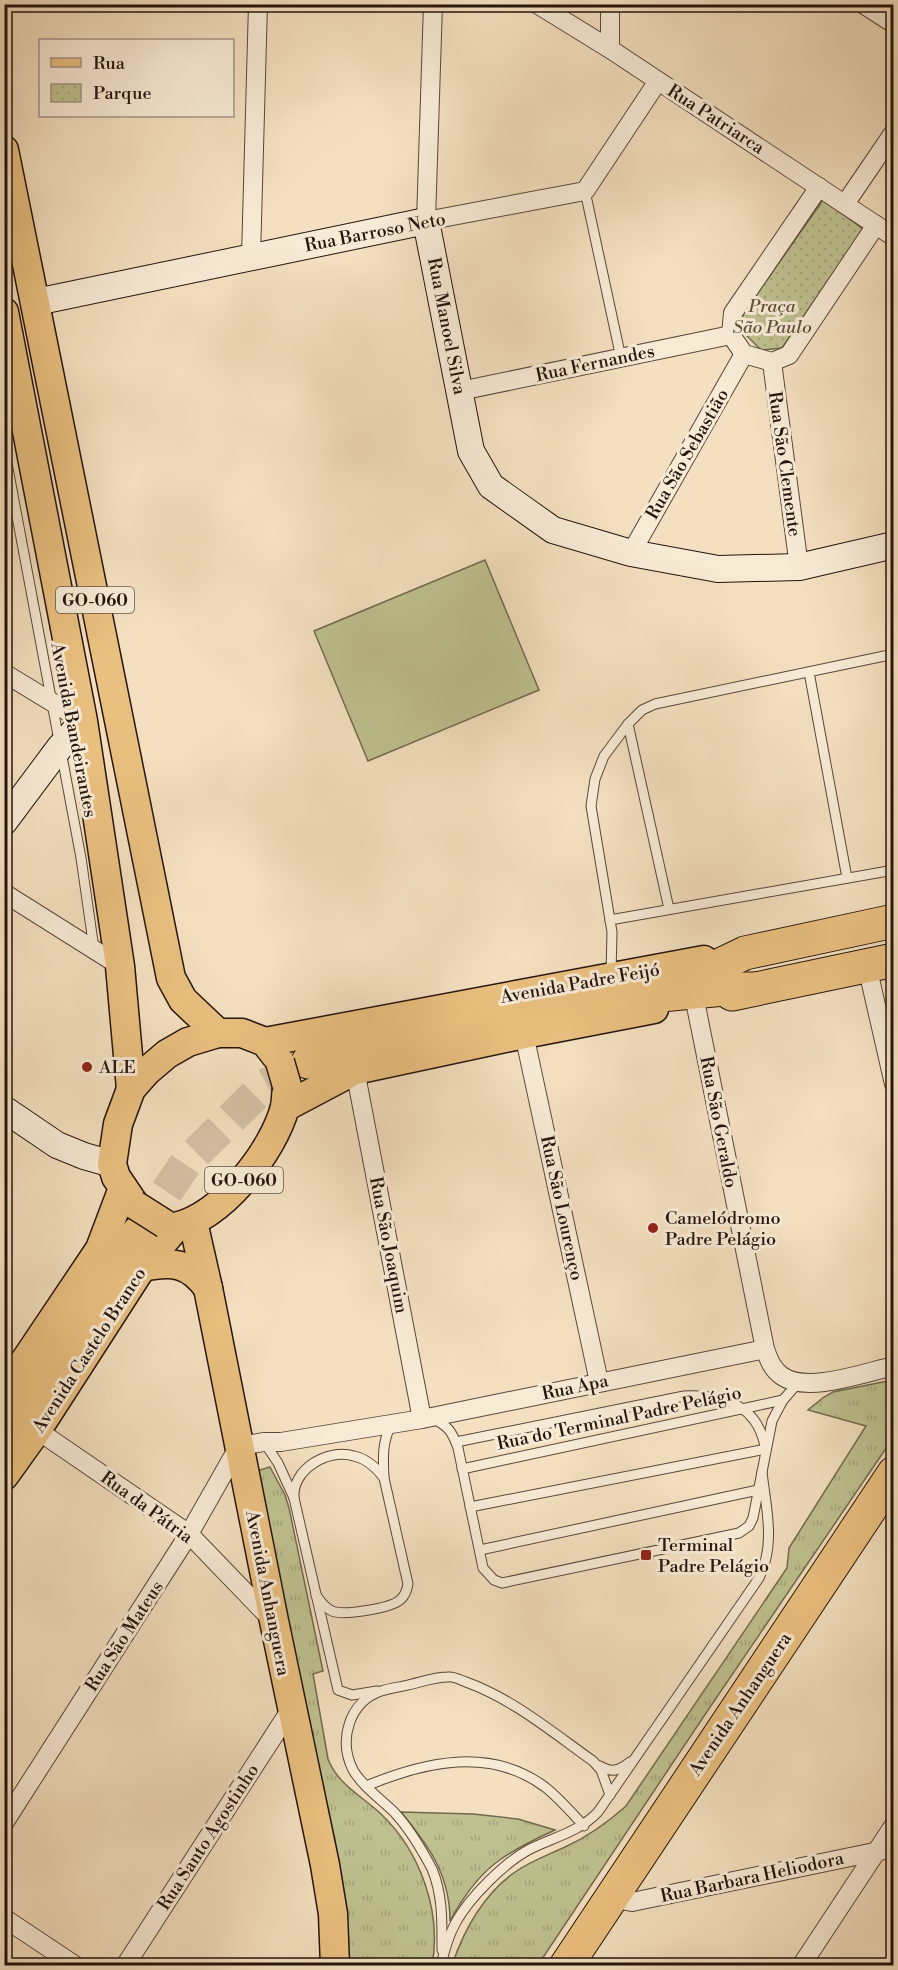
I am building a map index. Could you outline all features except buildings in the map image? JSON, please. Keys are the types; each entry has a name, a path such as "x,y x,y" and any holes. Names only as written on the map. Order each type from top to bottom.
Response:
{"highway":[{"path":"285,1072 323,1054 355,1044 605,989 694,975 745,953 894,921"},
{"path":"695,1001 880,963"},
{"path":"605,989 754,989"},
{"name":"Avenida Castelo Branco","path":"4,1430 149,1209"},
{"name":"Avenida Anhanguera","path":"566,1965 894,1473"}],"main road":[{"name":"GO-060","path":"4,150 171,978 183,1000 218,1033"},
{"name":"GO-060","path":"4,312 9,360 83,721 120,966 131,1089 118,1124 149,1209 230,1196 272,1138 285,1072"},
{"name":"Avenida Padre Feijó","path":"285,1072 605,989"},
{"path":"131,1089 167,1054 189,1042 218,1033 242,1034 285,1072 356,1070 695,1001"},
{"path":"4,1392 100,1249 149,1209"},
{"name":"Avenida Castelo Branco","path":"4,1476 37,1430 142,1267 149,1209"},
{"name":"Avenida Anhanguera","path":"149,1209 208,1288 251,1444 274,1622 325,1865 333,1914 335,1965"},
{"path":"142,1267 163,1263 189,1268 200,1276 208,1288"}],"street":[{"path":"251,257 258,4"},
{"name":"Rua Manoel Silva","path":"433,4 426,221 471,451 491,486 553,530 631,553 718,569 799,567 894,545"},
{"name":"Rua Patriarca","path":"537,4 610,49 894,237"},
{"path":"610,4 610,49"},
{"path":"863,4 894,24"},
{"path":"585,191 658,81"},
{"path":"845,204 894,132"},
{"path":"819,188 733,313 731,335 744,354 772,362 789,356 876,225"},
{"name":"Rua Barroso Neto","path":"36,302 426,221 585,191"},
{"name":"Rua Fernandes","path":"460,392 731,335"},
{"name":"Rua São Sebastião","path":"631,553 744,354"},
{"name":"Rua São Clemente","path":"772,362 799,567"},
{"path":"4,673 83,721 60,747 4,822"},
{"path":"4,893 120,966"},
{"path":"880,963 894,1084"},
{"name":"Rua São Geraldo","path":"695,1001 765,1349"},
{"name":"Rua São Lourenço","path":"524,1034 599,1382"},
{"name":"Rua São Joaquim","path":"356,1070 426,1418"},
{"path":"4,1109 57,1145 84,1156 149,1209"},
{"path":"765,1349 769,1362 775,1370 789,1380 798,1383 825,1382 894,1366"},
{"name":"Rua Apa","path":"251,1444 281,1442 426,1418 765,1349"},
{"name":"Rua da Pátria","path":"37,1430 189,1534 274,1622"},
{"name":"Rua São Mateus","path":"4,1823 189,1534 251,1444"},
{"name":"Rua Santo Agostinho","path":"125,1965 291,1709"},
{"path":"801,1965 886,1849 894,1825"},
{"name":"Rua Barbara Heliodora","path":"610,1898 632,1902 886,1849"},
{"path":"4,1918 76,1965"}],"lane":[{"path":"585,191 621,358"},
{"name":"Avenida Bandeirantes","path":"4,447 81,858 94,949"},
{"path":"605,989 612,932 591,806 595,779 604,756 628,724 642,710 655,704 894,654"},
{"path":"809,672 847,878"},
{"path":"628,724 669,909"},
{"path":"610,920 894,870"},
{"path":"426,1418 449,1429 456,1442 483,1568 494,1580 502,1583 731,1536 749,1526 753,1518 772,1421 783,1400 798,1383"},
{"path":"456,1442 684,1396 696,1396 726,1401 742,1409 753,1418 766,1449"},
{"name":"Rua do Terminal Padre Pelágio","path":"462,1469 783,1400"},
{"path":"316,1595 333,1612 351,1613 395,1604 405,1595 408,1584 384,1478 383,1452 386,1433 392,1424"},
{"path":"251,1444 278,1462 294,1498"},
{"path":"470,1507 766,1449"},
{"path":"384,1478 365,1460 352,1455 338,1454 321,1458 304,1471 293,1492 338,1690 352,1695 450,1676 476,1685 509,1701 607,1771 621,1769 638,1755"},
{"path":"441,1962 455,1924 464,1910 499,1871 530,1849 584,1826 598,1812 765,1567 770,1539 762,1472"},
{"path":"480,1550 758,1490"},
{"path":"380,1691 361,1703 348,1723 346,1734 348,1757 354,1771 366,1786 396,1815 420,1848 432,1870 439,1887 441,1905 441,1962"},
{"path":"592,1761 601,1770 610,1795"},
{"path":"366,1786 403,1771 436,1764 489,1762 516,1770 543,1786 560,1800 584,1826"}],"green space":[{"name":"Praça São Paulo","path":"823,200 863,229 782,348 761,350 742,331 743,314"},
{"path":"485,560 539,690 368,761 314,631"},
{"path":"893,1380 893,1438 538,1965 452,1965 476,1914 504,1881 527,1865 589,1834 626,1806 787,1568 789,1548 866,1426 808,1410 833,1392"},
{"path":"270,1467 285,1495 289,1508 323,1671 313,1674 328,1759 344,1783 395,1829 417,1864 431,1904 434,1924 432,1965 348,1965 257,1471"},
{"path":"401,1812 473,1814 518,1819 555,1830 520,1847 493,1865 471,1888 450,1921 442,1875 429,1849"}],"tunnel":[{"path":"139,1232 186,1163 264,1086 308,1062"}],"place":[{"name":"ALE","path":"87,1067"},
{"name":"Camelódromo Padre Pelágio","path":"653,1228"},
{"name":"Terminal Padre Pelágio","path":"646,1555"}]}
